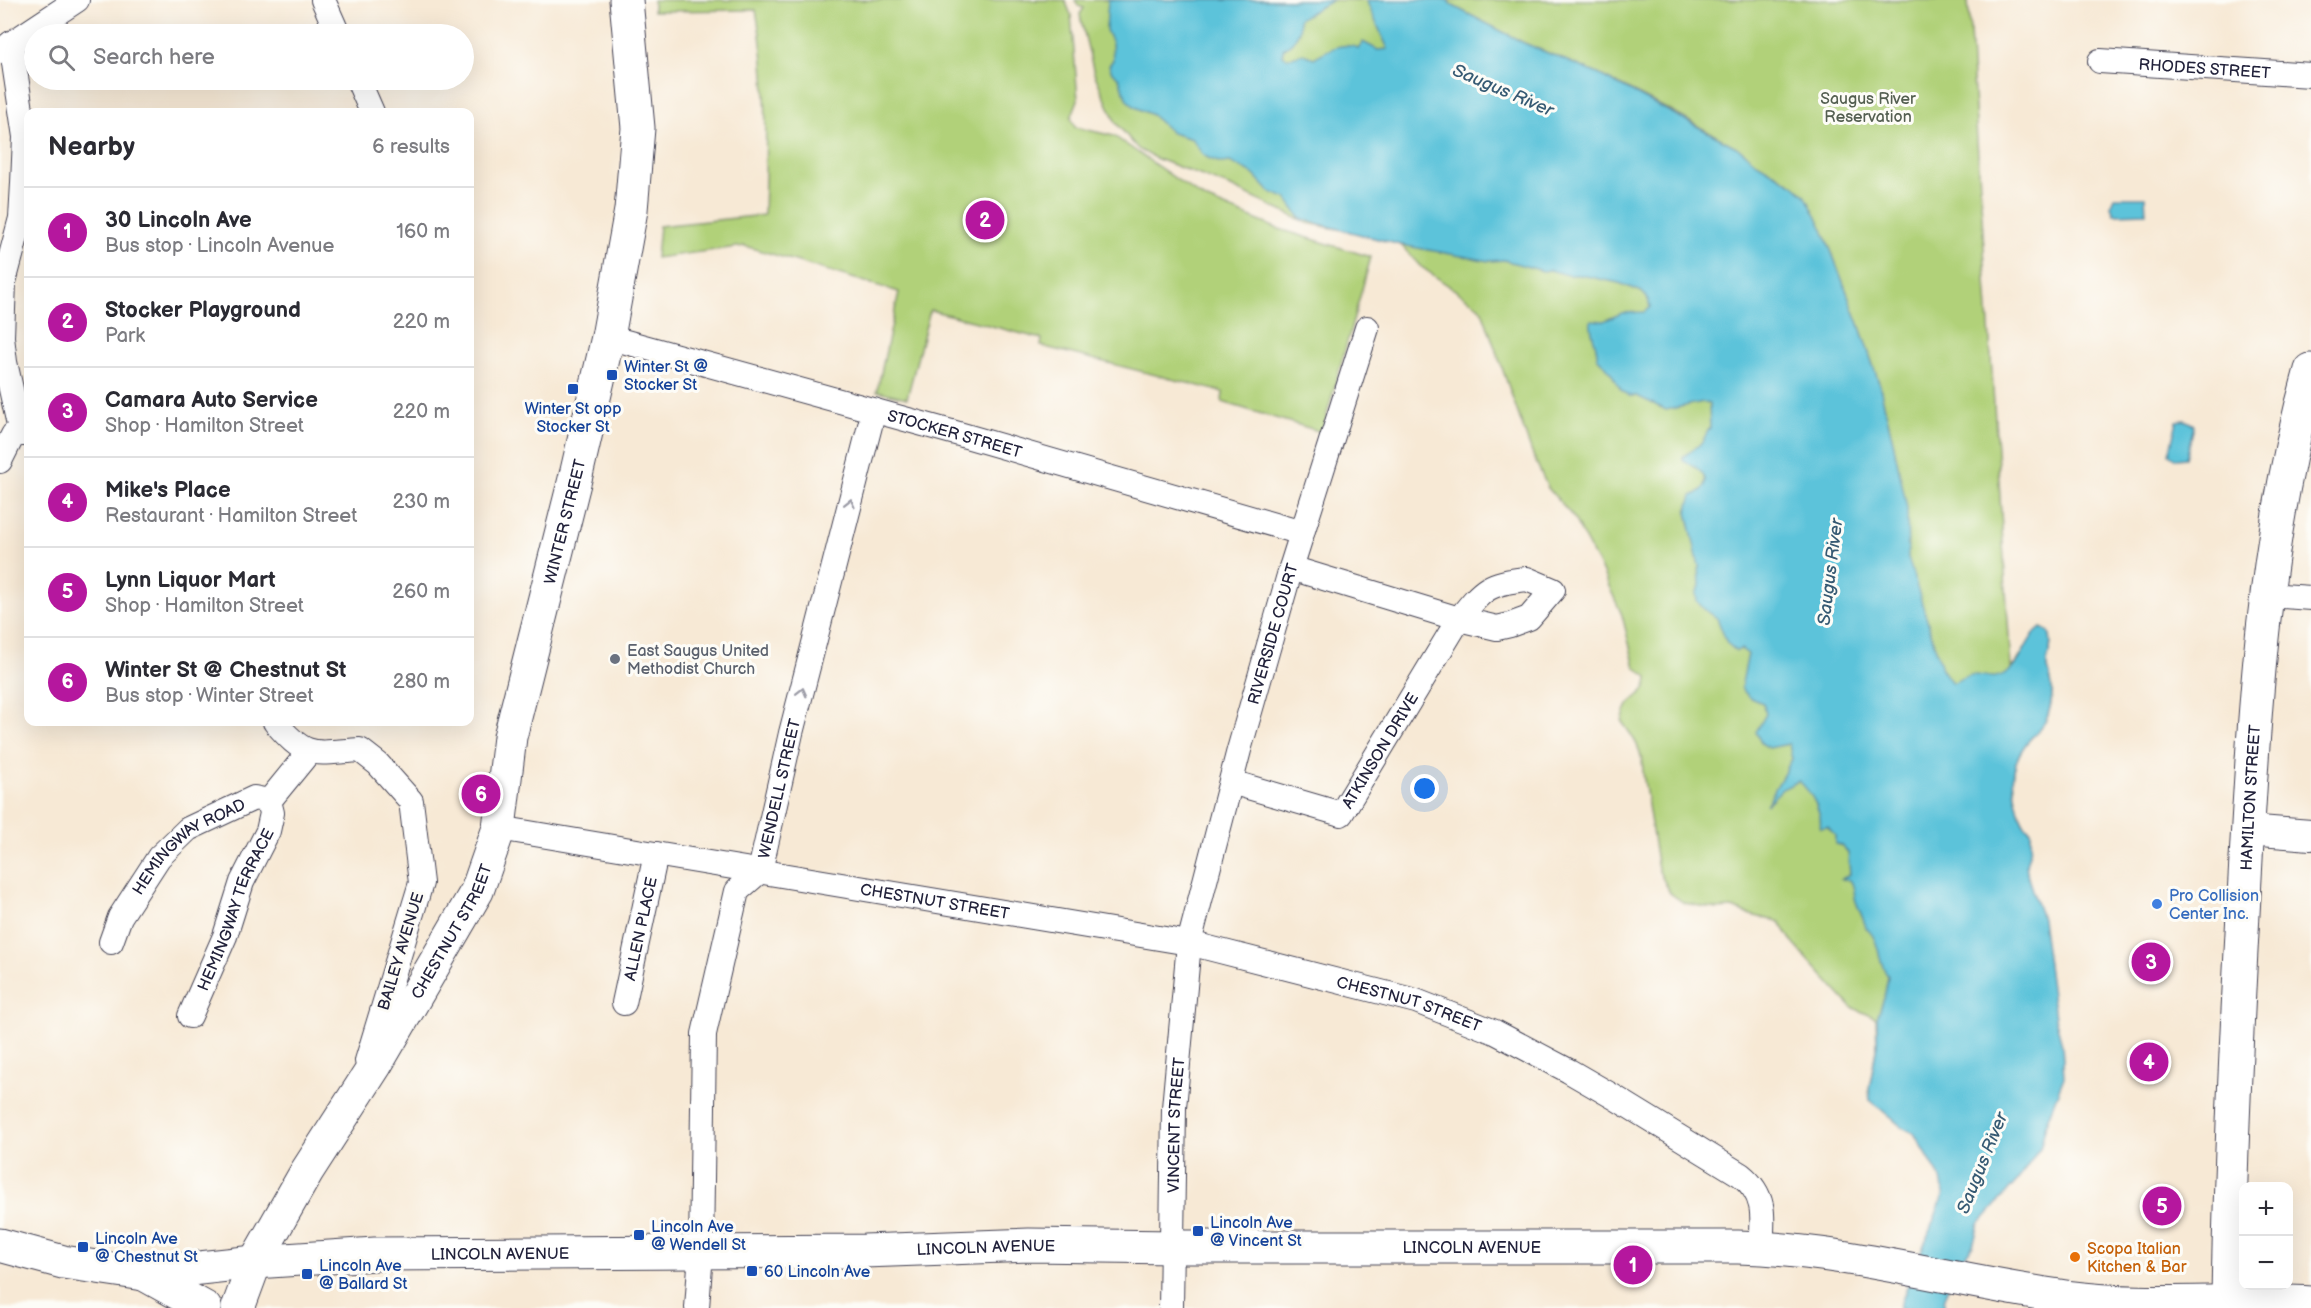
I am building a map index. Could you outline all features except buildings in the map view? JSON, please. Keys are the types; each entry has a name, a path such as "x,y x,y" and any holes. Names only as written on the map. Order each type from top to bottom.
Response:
{"main road":[{"name":"WINTER STREET","path":"499,828 510,737 577,471 608,337 632,210 638,128 622,6"},
{"name":"HAMILTON STREET","path":"2228,1301 2232,1114 2255,714 2267,595 2285,481 2311,370"},
{"name":"CHESTNUT STREET","path":"238,1308 255,1262 376,1064 477,891 499,828"},
{"name":"LINCOLN AVENUE","path":"0,1245 63,1262 144,1274 255,1262 375,1254 864,1251 1029,1245 1761,1248 1826,1254 1974,1282 2104,1301 2311,1303"},
{"path":"144,1274 205,1308"}],"street":[{"path":"40,24 77,0"},
{"path":"323,0 334,24"},
{"path":"24,35 5,47 24,132"},
{"name":"RHODES STREET","path":"2100,61 2311,75"},
{"path":"362,90 370,108"},
{"path":"24,203 4,282 2,337 5,362 24,430"},
{"name":"RIVERSIDE COURT","path":"1189,943 1291,568 1367,328"},
{"name":"STOCKER STREET","path":"608,337 874,410 1302,533"},
{"name":"WENDELL STREET","path":"697,1308 701,1252 704,1034 737,891 760,871 791,733 874,410"},
{"path":"0,461 13,435 24,434"},
{"name":"ATKINSON DRIVE","path":"1231,782 1341,814 1459,619 1291,568"},
{"path":"2267,595 2311,598"},
{"path":"279,726 290,739 309,753"},
{"name":"BAILEY AVENUE","path":"309,753 360,750 378,764 411,801 421,883 359,1089"},
{"name":"HEMINGWAY ROAD","path":"111,942 120,917 159,857 188,828 254,798 269,801 309,753"},
{"name":"HEMINGWAY TERRACE","path":"190,1016 225,936 242,882 268,831 272,813 269,801"},
{"name":"CHESTNUT STREET","path":"499,828 1189,943 1416,1000 1495,1032 1614,1097 1742,1175 1755,1188 1760,1197 1763,1220 1761,1248"},
{"path":"2247,830 2311,834"},
{"name":"ALLEN PLACE","path":"624,1003 656,854"},
{"name":"VINCENT STREET","path":"1171,1308 1174,1108 1189,943"}],"green space":[{"path":"653,0 1065,0 1071,15 1078,100 1071,118 1075,127 1114,136 1205,199 1276,228 1371,257 1322,432 1222,402 1223,392 1041,346 1042,339 930,310 907,398 877,391 899,292 745,246 656,258 659,226 764,215 766,112 763,61 756,10 653,11"},
{"path":"1075,0 1385,0 1652,223 1896,913 1878,1099 1870,1100 1869,1089 1877,1045 1876,1018 1851,1007 1793,943 1780,922 1732,908 1716,909 1684,903 1670,893 1658,869 1642,758 1622,722 1628,706 1642,692 1648,682 1648,677 1635,667 1622,615 1602,571 1573,517 1548,488 1532,453 1481,308 1420,266 1401,245 1307,223 1231,187 1155,158 1138,149 1116,123 1094,73 1080,14 1084,8 1078,6"},
{"name":"Saugus River Reservation","path":"1448,0 1968,0 2011,668 2041,628 2049,632 2050,638 2047,668 2051,682 2051,703 2044,724 2019,754 2013,777 2020,815 2031,831 2026,866 2035,901 1938,880 1894,446 1879,383 1822,227 1794,185 1757,163 1740,149 1598,74 1524,43 1451,5"}],"water":[{"name":"Saugus River","path":"1108,0 1333,0 1299,19 1297,37 1283,49 1283,55 1287,58 1303,54 1314,58 1341,46 1358,48 1363,42 1378,50 1388,49 1366,0 1448,0 1451,5 1524,43 1598,74 1740,149 1757,163 1794,185 1805,195 1822,227 1879,383 1907,508 1908,558 1942,669 1952,683 1971,675 1998,677 2012,669 2035,633 2041,628 2049,632 2050,638 2047,669 2052,687 2050,708 2044,724 2019,754 2013,777 2020,815 2031,831 2031,847 2026,864 2028,878 2042,919 2055,1018 2062,1044 2064,1077 2047,1120 2040,1148 2017,1181 1979,1224 1973,1245 1954,1272 1944,1301 1944,1308 1899,1308 1944,1194 1941,1179 1914,1133 1902,1127 1870,1100 1869,1089 1877,1045 1877,1018 1888,976 1877,945 1866,928 1852,883 1850,880 1842,879 1850,874 1848,853 1843,846 1835,844 1835,835 1828,827 1820,828 1820,815 1815,803 1799,781 1782,789 1766,805 1792,759 1789,744 1769,748 1761,743 1756,732 1766,714 1763,703 1750,698 1741,688 1748,654 1741,649 1736,651 1727,643 1717,618 1697,601 1696,593 1700,586 1699,566 1687,512 1692,496 1700,492 1706,482 1701,472 1683,461 1683,457 1701,443 1710,428 1709,404 1703,402 1666,410 1637,396 1629,396 1621,390 1610,371 1597,357 1591,320 1604,321 1622,313 1644,312 1650,307 1648,299 1642,292 1619,283 1550,270 1543,271 1504,260 1489,261 1401,245 1301,219 1286,198 1270,192 1253,174 1230,162 1221,163 1203,155 1192,139 1172,133 1152,115 1135,107 1127,100 1119,78 1112,72 1109,65 1113,60 1112,43 1106,30"},
{"path":"2115,197 2145,197 2146,213 2114,214 2111,206"},
{"path":"2185,420 2194,425 2186,458 2176,459 2169,454 2177,421"}],"place":[{"name":"Stocker Playground","path":"985,220"},
{"name":"Winter St @ Stocker St","path":"612,375"},
{"name":"Winter St opp Stocker St","path":"573,389"},
{"name":"East Saugus United Methodist Church","path":"615,659"},
{"name":"Winter St @ Chestnut St","path":"481,794"},
{"name":"Pro Collision Center Inc.","path":"2157,904"},
{"name":"Camara Auto Service","path":"2151,962"},
{"name":"Mike's Place","path":"2149,1062"},
{"name":"Lynn Liquor Mart","path":"2162,1206"},
{"name":"Lincoln Ave @ Vincent St","path":"1198,1231"},
{"name":"Lincoln Ave @ Wendell St","path":"639,1235"},
{"name":"Lincoln Ave @ Chestnut St","path":"83,1247"},
{"name":"Scopa Italian Kitchen & Bar","path":"2075,1257"},
{"name":"30 Lincoln Ave","path":"1633,1265"},
{"name":"60 Lincoln Ave","path":"752,1271"},
{"name":"Lincoln Ave @ Ballard St","path":"307,1274"}]}
